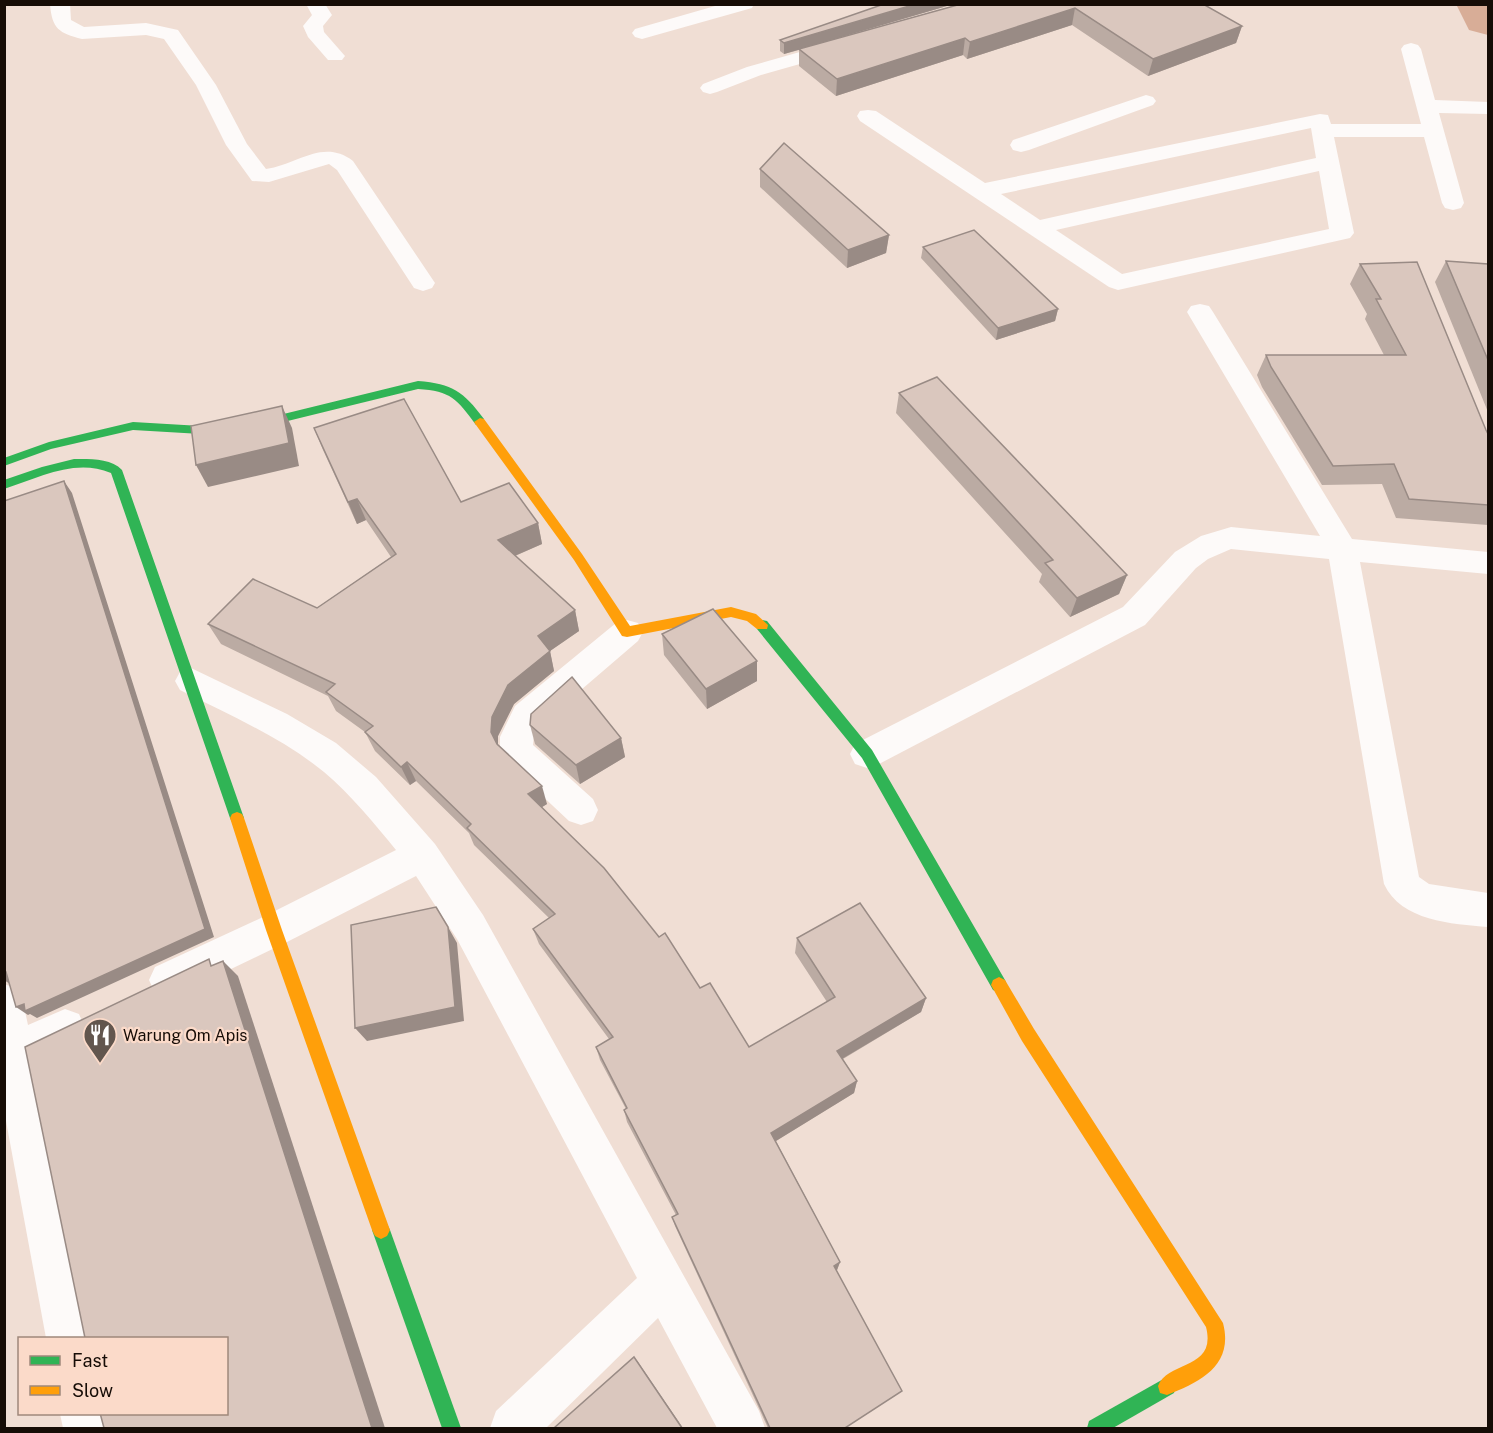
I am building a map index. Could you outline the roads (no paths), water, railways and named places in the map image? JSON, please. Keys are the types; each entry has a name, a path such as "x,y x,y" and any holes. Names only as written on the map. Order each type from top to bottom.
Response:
{"street":[{"path":"60,4 61,20 65,26 82,33 146,29 171,34 206,85 237,145 260,176 292,169 323,157 334,158 345,166 423,283"},
{"path":"315,4 322,15 313,26 315,33 335,56"},
{"path":"642,33 745,4"},
{"path":"710,88 754,71 859,41"},
{"path":"1411,49 1453,203"},
{"path":"1060,175 1021,145 1146,101"},
{"path":"1427,106 1488,108"},
{"path":"868,116 1118,282 1342,233 1320,120 981,191"},
{"path":"1322,130 1433,131"},
{"path":"1035,228 1328,162"},
{"path":"1200,312 1342,547 1402,884 1411,894 1424,900 1488,909"},
{"path":"4,462 49,446 133,426 201,430 251,426 418,385 442,386 460,395 578,557 627,632"},
{"path":"4,485 86,461 109,465 116,470 191,681 274,930 452,1428"},
{"path":"867,754 1134,616 1148,605 1180,563 1213,542 1231,538 1488,563"},
{"path":"581,810 518,751 514,740 517,730 527,716 627,632 731,612 746,614 758,619 867,754 1028,1035 1212,1317 1220,1342 1212,1359 1096,1428"},
{"path":"191,681 284,728 325,753 364,788 422,855 470,927 742,1428"},
{"path":"9,1054 274,930 422,855"},
{"path":"4,1002 9,1054 69,1337"},
{"path":"513,1428 664,1282"}],"waterway":[{"path":"1482,4 1488,19"}],"place":[{"name":"Warung Om Apis","path":"100,1064"}]}
